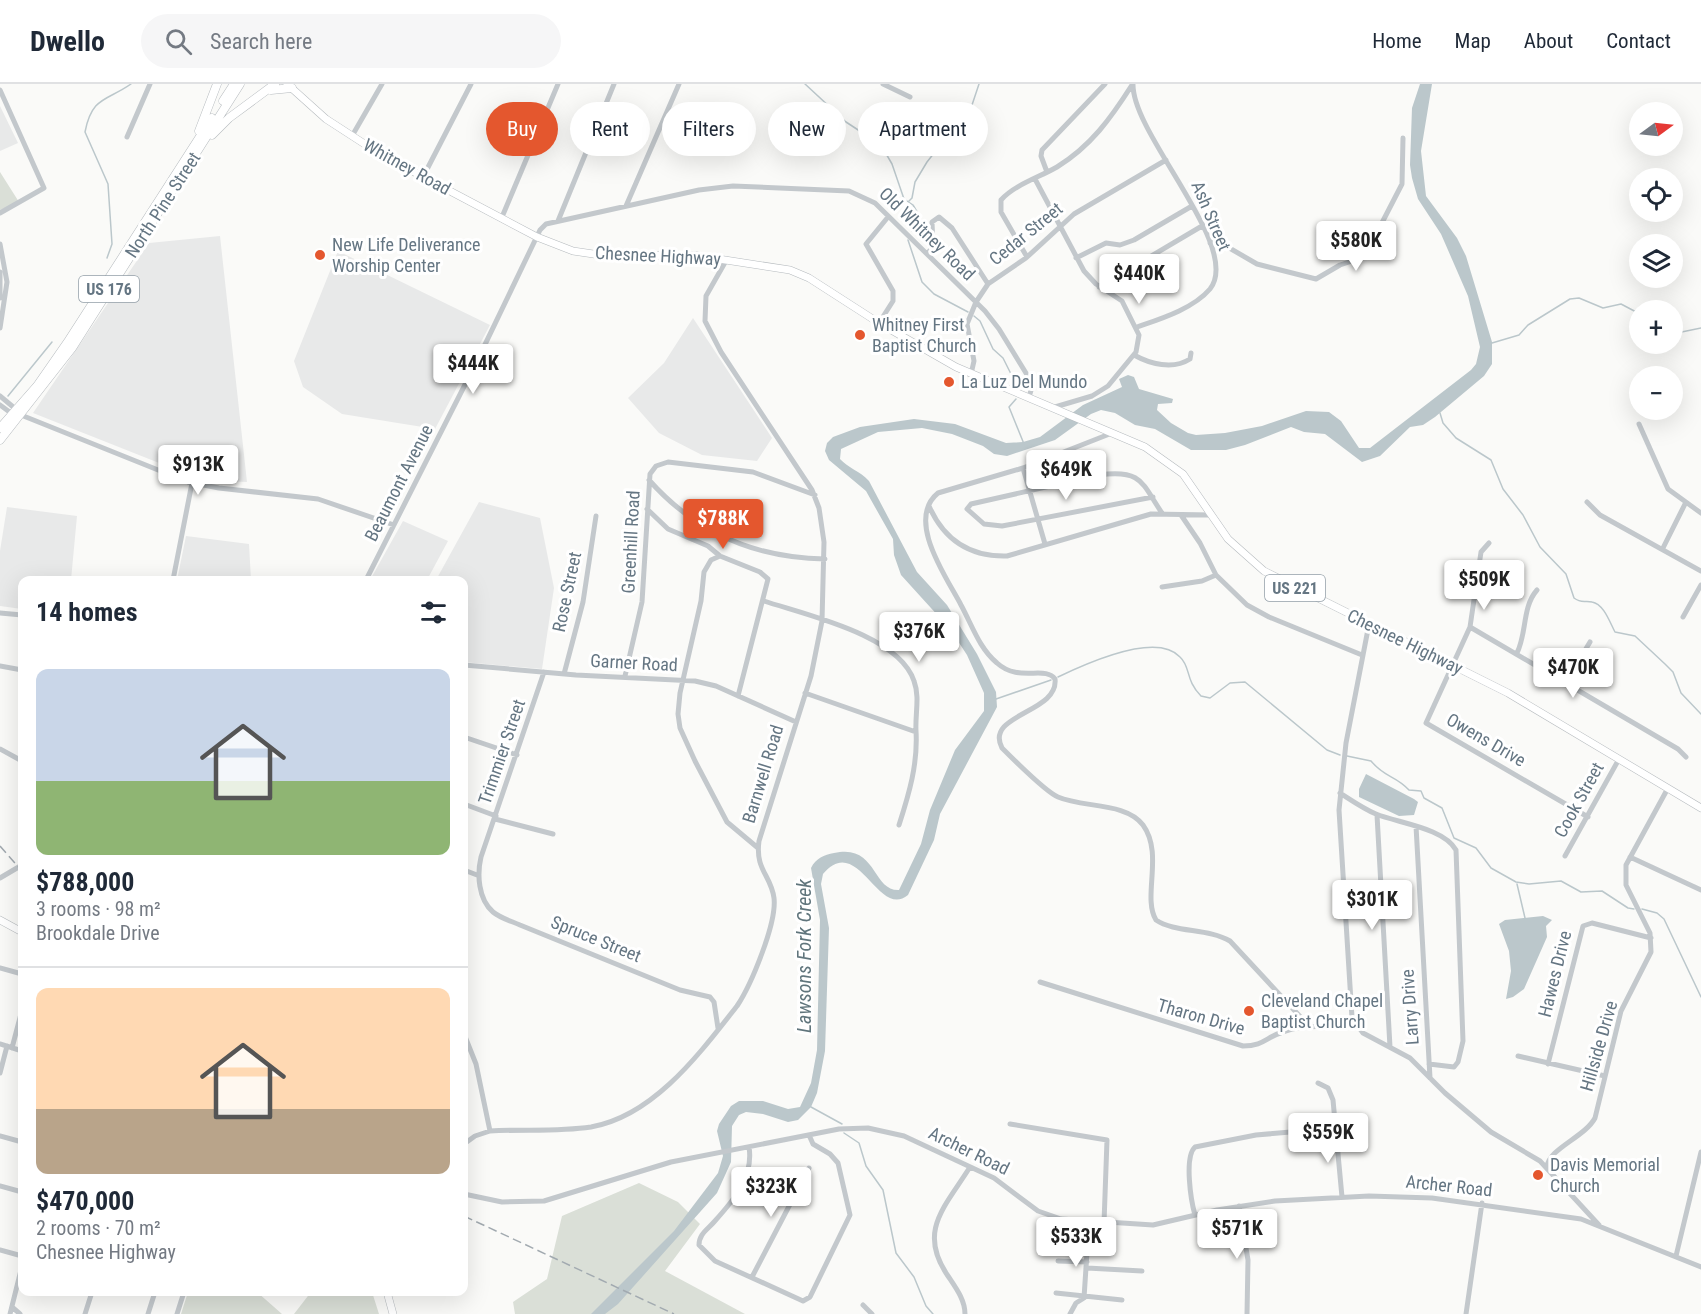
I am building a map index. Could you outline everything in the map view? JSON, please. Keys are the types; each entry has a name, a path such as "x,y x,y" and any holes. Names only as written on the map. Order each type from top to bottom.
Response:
{"highway":[{"path":"189,158 217,84"},
{"name":"North Pine Street","path":"0,440 17,414 72,348 234,84"},
{"name":"North Pine Street","path":"189,158 240,84"},
{"path":"189,158 229,118 273,87 289,86"},
{"name":"North Pine Street","path":"0,428 17,414"}],"main road":[{"name":"Whitney Road","path":"289,86 326,119 352,136 423,177 537,237"},
{"name":"Chesnee Highway","path":"537,237 573,251 607,256 693,255 766,264 799,273 879,323 970,374 1055,407 1145,447 1167,460 1192,484 1228,539 1264,571 1508,693 1701,808"},
{"path":"0,920 18,930"},
{"path":"388,1296 393,1314"}],"street":[{"path":"127,138 150,84"},
{"path":"352,136 382,84"},
{"path":"423,177 471,84"},
{"path":"502,218 558,84"},
{"path":"558,221 614,84"},
{"path":"626,206 679,84"},
{"path":"883,84 910,97"},
{"path":"1047,172 1041,156 1042,150 1105,84"},
{"path":"1027,257 1000,212 1001,200 1078,152 1101,131 1133,84"},
{"name":"Ash Street","path":"1133,84 1134,99 1142,117 1176,174 1210,243 1216,272 1209,289 1174,313 1137,327"},
{"path":"0,90 44,188 0,213"},
{"path":"1210,243 1219,242 1257,264 1316,279 1332,268 1355,260 1370,246 1402,184 1403,138"},
{"name":"Cedar Street","path":"970,374 974,358 967,329 976,302 988,284 1027,257 1059,226 1082,209 1166,160"},
{"path":"1035,179 1076,258 1089,278 1122,302 1137,327 1139,342 1134,355 1103,390 1055,407"},
{"name":"Old Whitney Road","path":"537,237 546,224 722,187 812,187 863,195 875,202 976,302 999,329 1029,378 1032,387 1029,397"},
{"path":"1076,258 1106,243 1120,244 1134,240 1192,206"},
{"path":"879,323 893,301 893,290 885,281 866,244 888,217"},
{"path":"927,254 933,248 933,220 939,217 952,228 988,284"},
{"path":"1100,287 1202,225"},
{"name":"Beaumont Avenue","path":"368,576 537,237"},
{"path":"0,244 2,287 0,328"},
{"name":"Barnwell Road","path":"468,1141 490,1131 581,1128 601,1125 630,1114 662,1091 737,1006 764,947 773,909 773,894 760,867 758,848 768,807 805,693 822,621 825,559 815,495 722,352 705,321 706,296 727,259"},
{"path":"0,272 2,287 0,298"},
{"path":"1134,355 1147,362 1166,364 1184,363 1190,359 1191,353"},
{"path":"0,396 17,414"},
{"path":"0,405 17,414 192,483 326,501 394,525"},
{"path":"1639,424 1668,489 1685,504 1701,513"},
{"path":"1109,431 1023,468 942,491 929,506 928,532 936,562 989,655 1015,674 1045,673 1055,679 1055,688 1043,703 1002,728 999,737 1002,748 1055,795 1099,808 1122,810 1138,820 1145,829 1153,854 1152,908 1156,920 1168,925 1218,934 1230,941 1307,1024"},
{"name":"Greenhill Road","path":"625,676 642,602 649,480 653,469 660,464 676,462 759,473 815,495"},
{"path":"1023,468 1045,544"},
{"path":"1153,497 996,526 978,521 968,511 970,504 1030,493 1099,475 1114,474 1141,481 1153,497 1162,513"},
{"path":"649,480 683,513 730,541 782,556 825,559"},
{"path":"174,576 192,483"},
{"path":"1587,502 1600,515 1701,571"},
{"path":"1663,549 1685,504"},
{"path":"929,506 946,536 970,551 988,555 1007,555 1162,513 1212,515"},
{"path":"647,509 668,529 708,546 720,556 766,577 769,582 738,696"},
{"path":"1181,515 1200,543 1216,575 1237,597 1258,612 1362,655"},
{"name":"Rose Street","path":"564,674 584,602 596,516"},
{"path":"1452,664 1470,627 1481,552 1489,543"},
{"path":"720,556 711,560 704,572 702,601 683,680 678,714 687,743 727,822 758,848"},
{"path":"1162,587 1202,581 1216,575"},
{"path":"1683,617 1701,585"},
{"path":"1517,653 1521,644 1530,597 1537,590"},
{"path":"764,601 878,643 903,661 916,688 916,732 914,774 899,825"},
{"path":"0,613 18,615"},
{"path":"1369,624 1340,793 1340,865 1349,1002 1354,1023 1363,1033 1410,1058 1491,1132 1546,1167 1600,1226"},
{"path":"1470,627 1566,681 1678,749 1686,757"},
{"path":"1566,681 1590,642"},
{"name":"Owens Drive","path":"1452,664 1426,723 1588,817"},
{"name":"Garner Road","path":"468,665 564,674 683,680 716,686 796,722"},
{"path":"0,666 18,669"},
{"name":"Trimmier Street","path":"477,875 544,672"},
{"path":"805,693 916,732"},
{"path":"468,738 517,755"},
{"path":"0,749 18,759"},
{"name":"Cook Street","path":"1565,856 1619,759"},
{"path":"1651,938 1626,885 1625,870 1668,788"},
{"path":"1340,793 1377,814 1416,826 1450,842 1457,854 1463,1041 1455,1066 1449,1068 1429,1064"},
{"path":"468,806 495,817 553,834"},
{"path":"1377,814 1390,1047"},
{"name":"Larry Drive","path":"1416,826 1430,1078"},
{"path":"1630,857 1701,890"},
{"path":"1,877 18,867"},
{"path":"468,872 477,875"},
{"name":"Spruce Street","path":"477,875 488,905 495,914 672,987 710,997 714,1002 718,1028"},
{"name":"Hawes Drive","path":"1548,1064 1583,926 1592,923 1651,938"},
{"name":"Hillside Drive","path":"1546,1167 1549,1158 1592,1123 1621,1011 1649,958 1651,938"},
{"path":"0,968 18,973"},
{"name":"Tharon Drive","path":"1040,982 1235,1045 1258,1046 1282,1032 1307,1024 1354,1023"},
{"path":"0,1072 18,1022"},
{"path":"468,1043 490,1131"},
{"path":"0,1044 18,1050"},
{"path":"468,1053 472,1052"},
{"path":"1518,1056 1605,1076"},
{"path":"1318,1083 1328,1088 1333,1100 1342,1197"},
{"path":"1010,1124 1105,1139 1108,1142 1104,1223"},
{"name":"Archer Road","path":"468,1195 502,1202 544,1201 647,1168 849,1128 886,1131 904,1136 1004,1184 1045,1215 1089,1222 1153,1226 1239,1206 1342,1197 1416,1196 1562,1215 1600,1226 1701,1267"},
{"path":"1195,1215 1190,1182 1190,1154 1195,1147 1242,1137 1337,1128"},
{"path":"749,1147 747,1177 715,1222 701,1235 698,1243 709,1257 799,1300 807,1300 849,1221 850,1208 840,1166 833,1157 813,1144 809,1135"},
{"path":"0,1136 18,1141"},
{"path":"1676,1256 1701,1152"},
{"path":"965,1314 965,1305 942,1267 933,1240 934,1228 970,1167"},
{"path":"752,1277 809,1168"},
{"path":"0,1186 18,1191"},
{"path":"1466,1314 1482,1203"},
{"path":"1239,1206 1248,1260 1247,1314"},
{"path":"1084,1298 1089,1222"},
{"path":"0,1250 18,1255"},
{"path":"1058,1261 1142,1271"},
{"path":"10,1314 18,1282"},
{"path":"1056,1293 1084,1298 1122,1300"},
{"path":"85,1314 92,1296"},
{"path":"148,1314 153,1296"},
{"path":"177,1314 183,1296"},
{"path":"1070,1314 1076,1303 1084,1298"},
{"path":"863,1305 872,1314"},
{"path":"12,1307 20,1314"}],"shaded area":[{"path":"1420,84 1432,84 1421,151 1426,196 1457,238 1466,256 1492,342 1492,364 1484,376 1435,417 1423,425 1410,427 1380,456 1362,462 1325,434 1304,432 1291,427 1226,450 1191,450 1155,429 1135,425 1115,413 1101,410 1091,414 1055,440 1007,456 994,454 983,446 952,434 922,428 878,432 841,449 840,459 869,481 917,572 947,605 977,654 996,692 997,707 940,814 934,840 908,895 897,900 887,896 847,863 835,864 823,874 821,884 829,928 825,1051 817,1093 811,1107 798,1120 788,1122 763,1114 746,1112 739,1115 732,1126 731,1162 717,1193 618,1304 605,1314 591,1314 674,1231 718,1173 723,1156 717,1131 731,1106 739,1101 763,1101 788,1109 800,1107 811,1083 817,1050 820,920 811,868 818,859 824,856 848,852 866,861 890,888 899,890 921,844 930,810 955,750 984,711 984,693 967,655 950,629 901,575 894,555 893,539 866,491 829,460 825,451 827,443 833,437 860,427 914,419 955,424 1006,443 1023,442 1040,437 1083,405 1122,387 1119,379 1128,375 1134,377 1139,389 1173,399 1172,403 1158,404 1157,410 1171,423 1188,433 1196,435 1225,433 1262,426 1306,411 1329,412 1341,421 1359,448 1370,448 1471,370 1476,364 1480,347 1468,296 1441,234 1418,199 1412,178 1410,165 1412,108"},
{"path":"0,106 18,143 0,151"},
{"path":"0,172 19,202 0,210"},
{"path":"220,236 247,482 202,480 33,413 149,243"},
{"path":"338,251 490,325 435,429 342,414 303,387 294,361"},
{"path":"693,318 772,438 757,461 702,455 659,433 628,398 664,363"},
{"path":"479,502 540,518 554,588 542,669 468,662 468,576 438,576"},
{"path":"7,507 77,516 71,576 18,576 18,608 0,606 0,551"},
{"path":"403,521 448,541 429,576 372,576"},
{"path":"186,536 249,544 251,576 178,576"},
{"path":"1366,774 1418,802 1414,815 1399,816 1359,797 1359,789"},
{"path":"1543,916 1552,920 1546,926 1547,937 1524,989 1506,999 1511,971 1509,951 1499,924 1505,920"},
{"path":"639,1183 678,1202 700,1224 665,1271 745,1314 515,1314 513,1302 547,1279 562,1216"},
{"path":"187,1296 262,1296 282,1314 181,1314"},
{"path":"308,1296 373,1296 379,1314 294,1314"}],"waterway":[{"path":"107,258 112,244 108,184 85,132 96,105 131,84"},
{"path":"805,84 846,122 881,145 892,164 904,199 913,205 919,215 918,225 912,231"},
{"path":"909,201 912,198 915,182 927,162 972,105 979,84"},
{"path":"908,240 922,282 934,294 968,312"},
{"path":"1492,343 1519,335 1528,325 1570,299 1579,298 1603,308 1621,304 1629,308"},
{"path":"974,316 980,321 993,349 1003,358 1015,382"},
{"path":"1683,332 1701,328"},
{"path":"8,396 52,342"},
{"path":"1016,399 1009,407 1024,444"},
{"path":"1440,413 1443,423 1456,438 1491,460 1503,489 1523,515 1540,547 1566,574 1574,598 1596,603 1606,614 1615,632 1635,636 1673,672 1681,693 1701,714"},
{"path":"1058,677 1119,653 1154,647 1169,650 1180,657 1186,665 1193,685 1201,696 1210,698 1230,683 1245,682 1327,750 1340,755"},
{"path":"996,699 1051,680"},
{"path":"1347,756 1371,761 1381,771 1409,790 1421,791 1424,798 1442,808 1454,838 1476,848 1491,868 1516,882 1529,884 1561,881 1581,892 1602,891 1628,908 1634,909"},
{"path":"1517,884 1525,918"},
{"path":"1642,909 1657,913 1664,919 1701,997"},
{"path":"811,1107 842,1124"},
{"path":"844,1133 859,1143 866,1166 883,1190 896,1253 914,1277 926,1306 933,1314"}],"railway":[{"path":"0,846 18,866"},
{"path":"468,1218 674,1314"}],"place":[{"name":"New Life Deliverance Worship Center","path":"320,255"},
{"name":"Whitney First Baptist Church","path":"860,335"},
{"name":"La Luz Del Mundo","path":"949,382"},
{"name":"Cleveland Chapel Baptist Church","path":"1249,1011"},
{"name":"Davis Memorial Church","path":"1538,1175"}],"water label":[{"name":"Lawsons Fork Creek","path":"804,956"}]}
